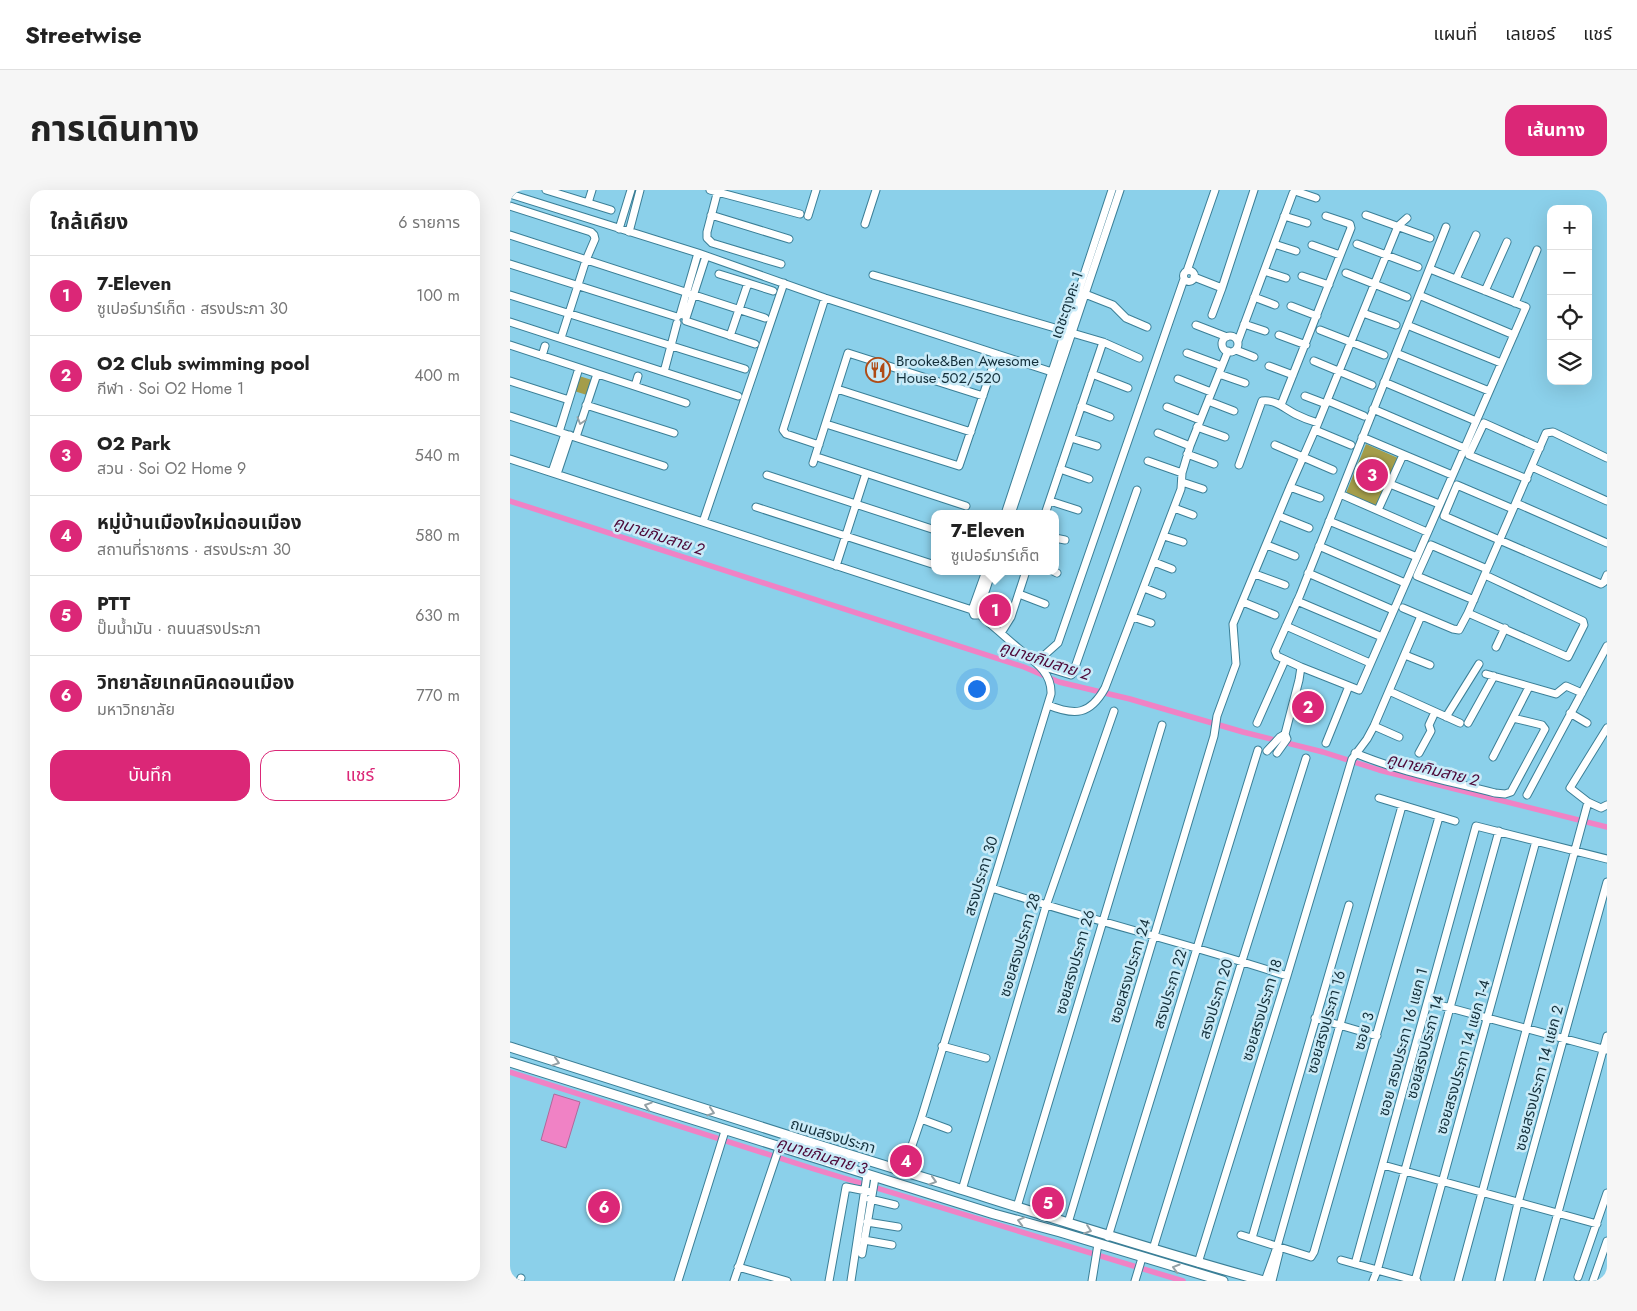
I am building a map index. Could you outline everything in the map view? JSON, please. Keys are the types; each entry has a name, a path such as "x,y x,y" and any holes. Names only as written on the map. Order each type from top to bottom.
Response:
{"main road":[{"name":"ถนนสรงประภา","path":"510,1047 1108,1237 1264,1281"},
{"name":"ถนนสรงประภา","path":"510,1062 723,1136 779,1148 869,1186 1140,1264 1223,1281"}],"street":[{"path":"546,190 611,210"},
{"path":"588,203 592,190"},
{"path":"619,229 631,190"},
{"path":"629,232 640,190"},
{"path":"782,264 712,243 707,238 706,232 715,191 804,215 816,190"},
{"path":"865,224 876,190"},
{"name":"เดชะตุงคะ 1","path":"1012,510 1112,190"},
{"name":"เดชะตุงคะ 1","path":"1068,333 1085,294 1120,190"},
{"path":"1137,490 1073,673 1071,675 1048,668 1039,661 1058,643 1184,279 1184,274 1187,271 1215,190"},
{"path":"1212,315 1254,190"},
{"path":"1048,705 1078,712 1087,710 1097,702 1105,688 1174,508 1182,482 1182,473 1187,454 1197,427 1222,366 1232,351 1238,346 1244,324 1293,193 1316,198"},
{"path":"510,194 702,254 825,298 1055,373"},
{"path":"510,206 591,232 594,235 595,240 586,260 561,338"},
{"path":"711,215 789,239"},
{"path":"1366,215 1430,238"},
{"path":"1284,216 1307,223"},
{"path":"1281,405 1351,226 1326,216"},
{"path":"1398,226 1407,218"},
{"name":"ซอยสรงประภา 24","path":"1068,1223 1216,727 1217,716 1236,664 1233,624 1290,486 1317,427 1398,226"},
{"path":"1430,269 1526,307 1359,690 1285,660 1278,656 1275,651 1297,601 1446,227"},
{"path":"510,235 765,318"},
{"path":"1456,279 1476,235"},
{"path":"1485,291 1507,242"},
{"path":"1274,244 1296,251"},
{"path":"1357,244 1418,268"},
{"path":"1312,245 1340,256"},
{"path":"1515,302 1537,250"},
{"path":"664,372 671,346 691,294 702,254"},
{"path":"510,264 755,344"},
{"path":"1187,271 1193,273 1194,278"},
{"path":"1264,271 1286,278"},
{"path":"1346,273 1407,297"},
{"path":"719,274 773,291"},
{"path":"873,275 1103,342 1139,358"},
{"path":"1302,276 1328,285"},
{"path":"1184,279 1190,281 1194,278 1222,288"},
{"path":"730,336 748,283"},
{"path":"703,522 784,283"},
{"path":"1085,294 1113,305 1126,318 1147,327"},
{"path":"510,295 745,369"},
{"path":"1419,295 1514,335"},
{"path":"1254,297 1275,305"},
{"path":"819,445 786,434 782,430 825,298"},
{"path":"1291,306 1317,316"},
{"path":"1363,313 1396,325"},
{"path":"510,322 738,396"},
{"path":"1244,324 1265,331"},
{"path":"1407,325 1501,363"},
{"path":"1196,326 1226,337 1232,336 1238,341"},
{"path":"1320,330 1384,355"},
{"path":"1279,335 1306,345"},
{"path":"1226,337 1223,341 1223,346 1232,351 1254,356"},
{"path":"1047,510 1103,342"},
{"path":"510,345 686,403"},
{"path":"542,356 545,346"},
{"path":"813,463 848,354 851,352 983,396"},
{"path":"1187,353 1222,366"},
{"path":"1396,353 1489,391"},
{"path":"826,424 957,466 961,464 997,354"},
{"path":"1314,361 1339,373 1372,385"},
{"path":"1269,366 1293,375"},
{"path":"555,473 567,435 569,400 579,368"},
{"name":"เดชะตุงคะ 1","path":"1006,510 1055,373"},
{"path":"567,435 586,405 597,374"},
{"path":"1092,374 1128,388"},
{"path":"1219,374 1245,383"},
{"path":"635,386 638,376"},
{"path":"1178,379 1211,392"},
{"path":"510,381 569,400"},
{"path":"1384,382 1476,421"},
{"path":"837,389 971,432"},
{"path":"1305,396 1364,416"},
{"path":"1239,465 1262,400 1281,405 1351,445"},
{"path":"1208,401 1234,411"},
{"path":"586,405 674,434"},
{"path":"1081,406 1110,417"},
{"path":"1167,407 1200,420"},
{"path":"1373,409 1464,448"},
{"path":"510,416 664,466"},
{"path":"1527,479 1469,455 1484,423 1540,448"},
{"path":"1197,427 1225,437"},
{"path":"1403,608 1456,630 1461,627 1546,433 1549,432 1607,458"},
{"path":"1158,433 1190,446"},
{"path":"1362,437 1452,476"},
{"path":"1071,438 1098,446"},
{"path":"1275,446 1333,470"},
{"path":"1187,454 1214,464"},
{"path":"1378,510 1402,455"},
{"path":"820,458 966,506"},
{"path":"510,459 976,610"},
{"path":"1148,461 1182,473"},
{"path":"1532,467 1607,501"},
{"path":"1060,469 1089,479"},
{"path":"836,566 866,473"},
{"path":"767,475 931,529"},
{"path":"1182,482 1203,489"},
{"path":"1390,484 1439,504"},
{"path":"1607,543 1457,485 1444,516 1601,584 1607,575"},
{"path":"1290,486 1320,498"},
{"path":"1340,494 1427,532"},
{"path":"1050,500 1078,510"},
{"path":"756,507 931,564"},
{"path":"1174,508 1193,515"},
{"path":"1279,516 1309,528"},
{"path":"1329,520 1417,557"},
{"path":"1164,536 1183,542"},
{"path":"1059,539 1065,540"},
{"path":"1267,545 1295,556"},
{"path":"1468,612 1568,657 1584,622 1431,545 1417,576 1474,600"},
{"path":"1319,546 1405,583"},
{"path":"1154,562 1172,569"},
{"path":"1308,573 1393,610"},
{"path":"1255,574 1286,585"},
{"path":"976,610 985,575"},
{"path":"976,610 990,575"},
{"path":"1001,633 1008,623 1025,575"},
{"path":"1144,588 1162,594"},
{"path":"1019,594 1045,604"},
{"path":"1297,601 1382,637"},
{"path":"1243,602 1275,615"},
{"name":"สรงประภา 30","path":"903,1172 921,1119 1051,694 1051,685 1039,661 1001,633 976,610"},
{"path":"1421,616 1374,726 1352,759 1495,794 1507,794 1511,792 1545,729 1542,725 1514,718"},
{"path":"1133,617 1151,623"},
{"path":"1286,626 1370,663"},
{"path":"1496,647 1505,628"},
{"path":"1527,795 1607,646"},
{"path":"1405,655 1430,665"},
{"path":"1257,723 1285,660"},
{"path":"1446,717 1478,664"},
{"path":"1277,752 1284,736 1301,667"},
{"path":"1486,674 1558,694 1566,686 1582,693"},
{"path":"1468,723 1494,676"},
{"path":"1326,742 1349,686"},
{"path":"1493,756 1529,686"},
{"path":"1389,691 1460,723"},
{"name":"ซอยสรงประภา 28","path":"962,1190 1046,906 1114,711"},
{"path":"1419,753 1430,732 1429,725 1435,712"},
{"path":"1570,714 1587,723"},
{"name":"ซอยสรงประภา 26","path":"1017,1207 1162,725"},
{"path":"1374,726 1399,737"},
{"path":"1607,728 1570,788 1588,802 1601,808 1607,805"},
{"path":"1268,750 1284,736"},
{"name":"สรงประภา 22","path":"1108,1237 1258,750"},
{"name":"สรงประภา 20","path":"1153,1249 1306,758"},
{"name":"ซอยสรงประภา 18","path":"1198,1263 1288,976 1352,759"},
{"path":"1379,798 1455,821"},
{"path":"1458,1281 1588,802"},
{"name":"ซอยสรงประภา 16","path":"1277,1247 1402,806"},
{"name":"ซอย 3","path":"1277,1247 1311,1257 1314,1252 1439,816"},
{"name":"ซอย สรงประภา 16 แยก 1","path":"1356,1264 1475,828 1479,825 1498,831"},
{"path":"1498,831 1607,860"},
{"name":"ซอยสรงประภา 14","path":"1373,1281 1405,1172 1498,831"},
{"name":"ซอยสรงประภา 14 แยก 1-4","path":"1416,1281 1536,841"},
{"name":"ซอยสรงประภา 14 แยก 2","path":"1499,1281 1518,1203 1607,882"},
{"path":"992,888 1046,906 1102,920 1288,976"},
{"path":"1252,1238 1349,905"},
{"path":"1428,1002 1605,1050"},
{"path":"1315,1018 1377,1036"},
{"path":"1539,1281 1605,1050 1607,1036"},
{"path":"942,1046 986,1058"},
{"path":"921,1119 948,1128"},
{"path":"678,1281 723,1136"},
{"path":"734,1281 779,1148"},
{"path":"1383,1165 1597,1224"},
{"path":"829,1281 847,1186 869,1186 895,1205"},
{"path":"862,1254 867,1222 869,1186"},
{"path":"851,1281 862,1214 869,1186"},
{"path":"1578,1277 1607,1193"},
{"path":"867,1222 898,1227"},
{"path":"1242,1235 1277,1247"},
{"path":"864,1240 892,1245"},
{"path":"1593,1281 1607,1241"},
{"path":"1264,1281 1277,1247"},
{"path":"1272,1281 1279,1253 1277,1247"},
{"path":"1092,1281 1097,1251"},
{"path":"1341,1260 1416,1281"},
{"path":"1135,1281 1140,1264"},
{"path":"738,1267 787,1281"},
{"path":"1377,1271 1378,1281"}],"shaded area":[{"path":"579,376 592,380 587,395 574,391"},
{"path":"1366,444 1398,458 1377,506 1346,493"},
{"path":"1308,696 1316,700 1306,722 1301,720 1300,714"},
{"path":"554,1094 580,1102 566,1148 541,1140"}],"waterway":[{"name":"คูนายกิมสาย 2","path":"510,501 1024,667 1059,682 1130,699 1243,732 1323,752 1379,770 1607,827"},
{"name":"คูนายกิมสาย 3","path":"510,1072 814,1169 1183,1281"}],"place":[{"name":"Brooke&Ben Awesome House 502/520","path":"878,370"},
{"name":"O2 Park","path":"1372,475"},
{"name":"7-Eleven","path":"995,610"},
{"name":"O2 Club swimming pool","path":"1308,707"},
{"name":"หมู่บ้านเมืองใหม่ดอนเมือง","path":"906,1161"},
{"name":"PTT","path":"1048,1203"},
{"name":"วิทยาลัยเทคนิคดอนเมือง","path":"604,1207"}]}
